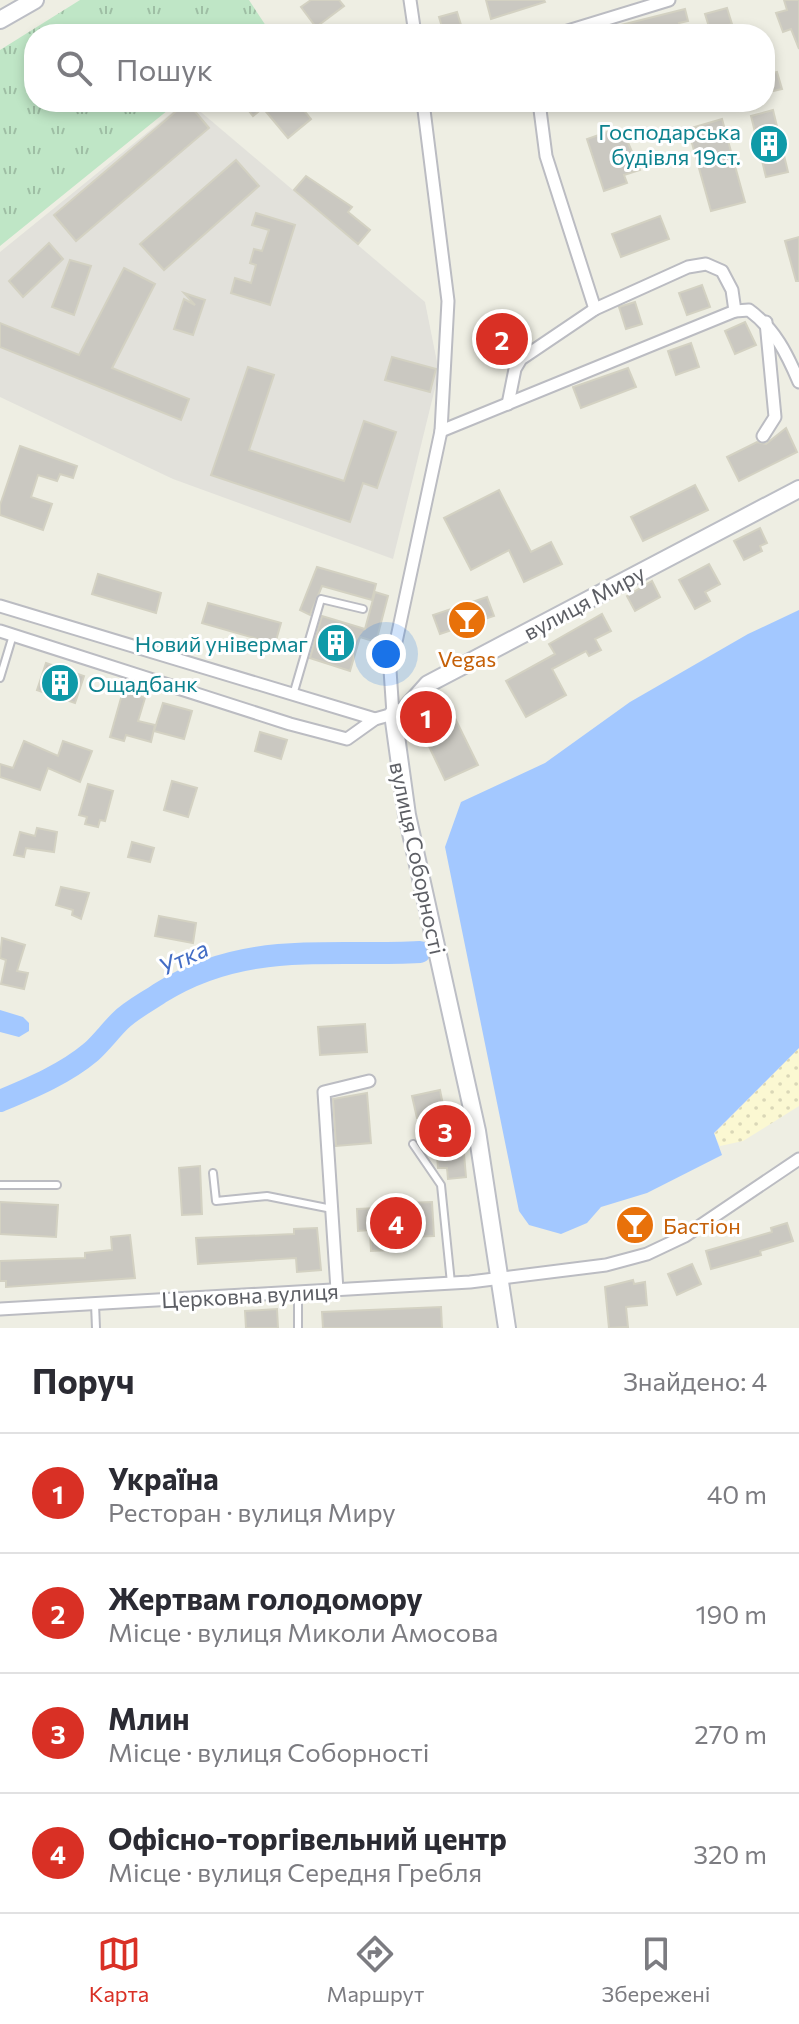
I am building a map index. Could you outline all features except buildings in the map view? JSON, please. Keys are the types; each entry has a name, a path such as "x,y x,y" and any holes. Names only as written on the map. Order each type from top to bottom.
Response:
{"main road":[{"path":"0,20 35,0"},
{"name":"вулиця Миру","path":"393,714 404,711 428,684 799,489"},
{"name":"вулиця Соборності","path":"393,714 407,815 477,1131 507,1328"}],"street":[{"path":"410,0 414,24"},
{"path":"591,24 669,0"},
{"name":"вулиця Соборності","path":"393,714 390,670 441,431 448,301 424,112"},
{"path":"540,112 546,156 595,309"},
{"path":"508,404 515,369 521,359 595,309 688,267 706,264 722,271 732,290 735,311"},
{"path":"441,431 735,311 749,310 766,322 786,352 799,382"},
{"path":"763,436 775,417 766,322"},
{"path":"0,606 375,719"},
{"name":"вулиця Миру","path":"0,631 290,724 347,739 375,719 393,714"},
{"path":"337,1290 324,1092 369,1081"},
{"name":"Церковна вулиця","path":"0,1309 499,1280 606,1265 647,1254 685,1236 799,1159"}],"lane":[{"path":"293,695 321,599 363,609"},
{"path":"0,678 13,635"},
{"path":"413,1144 441,1185 451,1283"},
{"path":"213,1173 216,1201 267,1196 332,1209"},
{"path":"0,1185 57,1185"},
{"path":"298,1292 298,1328"},
{"path":"95,1304 96,1328"}],"shaded area":[{"path":"173,112 201,112 425,302 439,372 393,559 173,479 0,397 0,252"}],"sand":[{"path":"799,1048 799,1106 743,1141 720,1146 714,1134"}],"green space":[{"path":"80,0 249,0 265,24 42,24"},
{"path":"131,17 156,24 122,24"},
{"path":"24,35 24,112 166,112 0,246 0,50"}],"water":[{"path":"799,610 799,1048 714,1133 722,1155 647,1193 601,1207 587,1223 561,1234 529,1225 519,1211 445,847 461,802 545,763 630,702 748,634"},
{"path":"0,1010 23,1017 29,1023 29,1031 19,1037 0,1032"}],"waterway":[{"name":"Утка","path":"0,1101 47,1080 81,1060 124,1017 160,993 192,976 223,965 286,954 420,952"}],"place":[{"name":"Господарська будівля 19ст.","path":"769,144"},
{"name":"Жертвам голодомору","path":"502,339"},
{"name":"Vegas","path":"467,620"},
{"name":"Новий універмаг","path":"336,643"},
{"name":"Ощадбанк","path":"60,683"},
{"name":"Україна","path":"426,717"},
{"name":"Млин","path":"445,1131"},
{"name":"Офісно-торгівельний центр","path":"396,1223"},
{"name":"Бастіон","path":"635,1225"}]}
